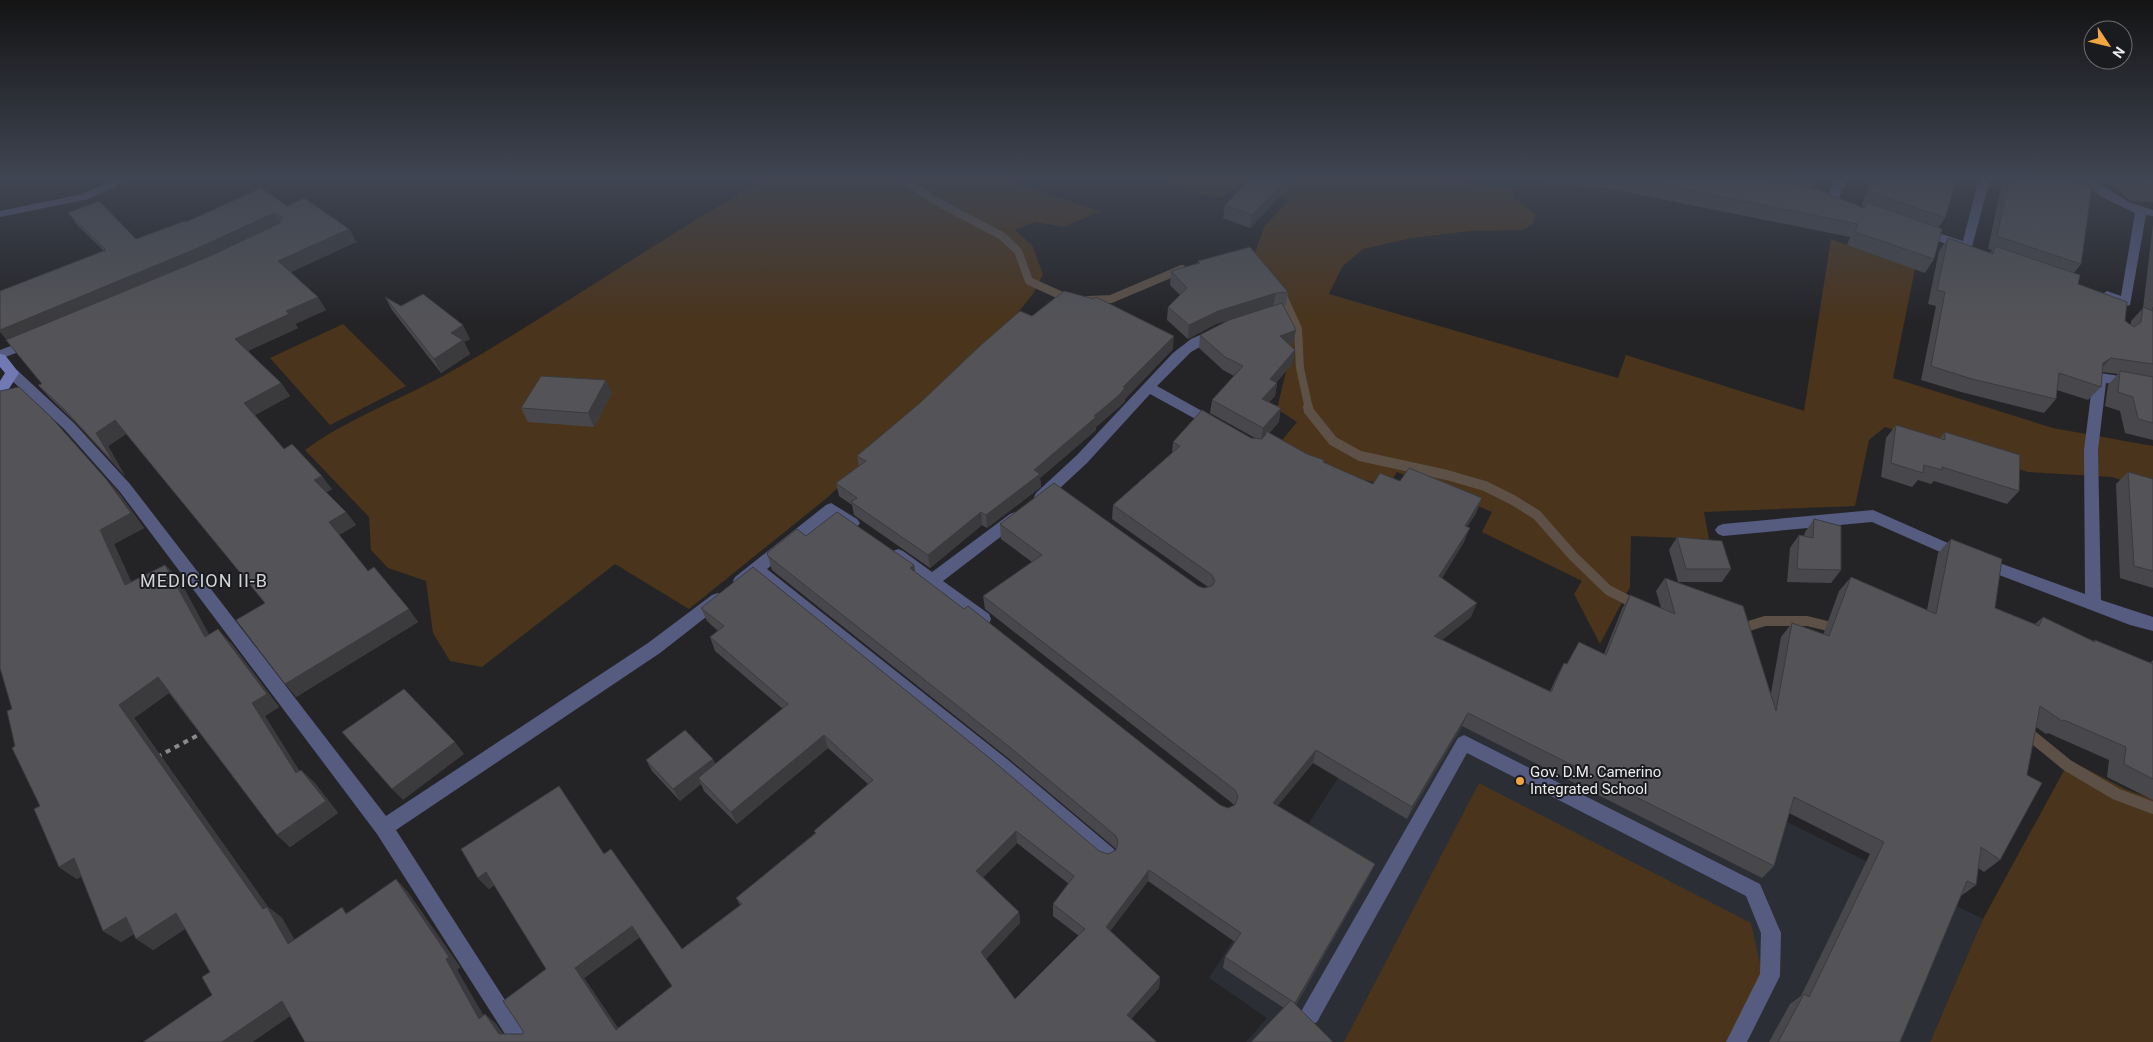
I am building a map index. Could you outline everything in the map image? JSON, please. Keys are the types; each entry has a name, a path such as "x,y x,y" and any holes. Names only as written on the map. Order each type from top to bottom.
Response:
{"street":[{"path":"1906,226 1972,249 1976,226"},
{"path":"2123,318 2144,226"},
{"path":"2098,292 2126,302"},
{"path":"933,580 1028,507 1058,490 1148,388 1188,346 1204,336 1231,326"},
{"path":"43,337 0,356 12,373 69,426 125,488 384,828 522,1042"},
{"path":"0,392 12,373"},
{"path":"2093,604 2091,450 2100,378 2153,386"},
{"path":"1148,388 1230,433"},
{"path":"384,828 654,648 757,569 831,508 862,531"},
{"path":"1723,530 1873,516 1950,550 2093,604 2153,624"},
{"path":"886,547 933,580 996,629"},
{"path":"757,569 1000,765 1107,855"},
{"path":"1310,1015 1464,742 1753,890 1771,933 1770,976 1736,1042"}],"path":[{"path":"154,759 205,731"}],"shaded area":[{"path":"686,226 1026,226 1015,230 1032,245 1043,274 1033,294 1012,320 828,497 689,609 615,564 482,667 450,661 433,633 426,581 388,568 371,550 369,517 305,450 358,418 452,371 531,324"},
{"path":"1530,226 1522,230 1471,231 1411,238 1363,249 1342,267 1329,294 1618,378 1626,355 1804,411 1831,239 1915,269 1893,378 2053,428 2153,446 2153,490 2112,477 2028,472 1885,427 1869,440 1855,506 1704,512 1709,539 1631,536 1630,587 1600,644 1574,594 1582,581 1482,532 1492,512 1397,472 1389,485 1358,479 1279,444 1297,422 1277,409 1291,351 1287,311 1274,288 1249,269 1264,227"},
{"path":"343,324 406,386 330,425 270,358"},
{"name":"Gov. D.M. Camerino Integrated School","path":"1425,643 1983,919 1930,1042 1246,1042 1267,1018 1209,978"},
{"path":"2077,764 2127,790 2153,799 2153,1042 1930,1042 1983,919 2067,765"},
{"path":"1479,783 1751,923 1767,995 1739,1042 1344,1042"}],"building":[{"path":"81,226 123,226 136,239 172,226 247,226 200,247 0,330 0,291 106,250"},
{"path":"274,226 344,226 349,229 278,261 318,297 286,311 289,314 235,339 281,383 244,403 284,449 292,444 322,476 314,480 346,512 329,522 368,571 374,567 409,609 285,684 236,620 265,603 115,420 96,433 114,463 63,408 38,385 42,384 6,340 210,256"},
{"path":"1857,226 1933,226 1942,229 1934,259 1855,232"},
{"path":"1999,226 2086,226 2081,264 1997,236"},
{"path":"1948,238 1993,254 1995,246 2080,275 2078,284 2127,302 2125,321 2134,327 2141,322 2143,307 2153,311 2153,364 2111,358 2103,363 2101,387 2059,373 2056,399 1972,379 1931,366 1945,292 1937,290"},
{"path":"1250,247 1288,292 1276,293 1218,311 1189,325 1168,307 1187,288 1171,271 1200,263 1198,261"},
{"path":"1064,291 1094,299 1096,297 1174,336 1123,387 1125,388 1119,395 1034,470 1040,474 986,515 981,512 928,555 851,502 857,498 836,483 866,461 857,456 921,402 1020,311 1032,316"},
{"path":"423,294 463,325 451,333 463,340 434,359 385,297 401,306"},
{"path":"1282,303 1296,330 1280,336 1295,350 1270,379 1277,383 1262,399 1281,408 1263,428 1212,400 1243,366 1225,357 1200,335 1229,320"},
{"path":"2120,371 2153,377 2153,423 2138,419 2133,397 2118,392"},
{"path":"541,376 606,380 588,413 521,408"},
{"path":"19,387 50,416 106,479 131,513 100,530 125,585 165,565 205,637 218,629 267,694 252,703 296,773 301,770 326,801 277,835 158,677 119,705 263,909 267,907 288,944 342,907 346,914 396,879 449,957 446,959 479,1019 485,1014 499,1034 523,1034 523,1031 503,1001 546,969 486,872 478,878 461,849 559,786 604,854 611,849 682,949 742,904 736,898 816,833 814,831 873,780 824,735 731,812 698,778 788,704 710,637 724,626 701,608 753,567 992,760 1099,851 1108,854 1116,850 1118,842 1116,836 1007,745 768,556 767,553 797,529 806,536 837,512 914,565 910,568 964,609 968,606 1220,805 1228,808 1235,805 1238,797 1235,790 983,596 1042,555 1000,524 1054,483 1198,586 1204,588 1212,586 1215,581 1212,575 1113,505 1180,446 1173,442 1202,410 1251,438 1262,439 1266,431 1307,454 1324,460 1323,462 1373,484 1380,473 1400,481 1409,468 1482,498 1465,526 1470,528 1439,576 1477,603 1434,636 1551,692 1564,663 1567,664 1579,642 1606,655 1630,595 1675,614 1665,578 1743,606 1776,711 1792,623 1829,636 1851,577 1936,614 1951,539 2002,559 1995,608 2039,626 2043,617 2095,642 2095,640 2153,664 2153,779 2124,764 2126,747 2064,720 2062,721 2040,706 2027,775 2042,783 2000,860 1981,847 1976,885 1967,881 1900,1042 1778,1042 1804,994 1809,997 1884,842 1794,797 1774,866 1468,713 1412,807 1316,750 1273,803 1375,864 1295,1003 1225,957 1241,933 1149,870 1106,927 1160,977 1127,1015 1157,1042 305,1042 282,1001 222,1042 143,1042 212,995 202,977 210,972 176,913 136,939 126,917 103,931 74,858 59,867 34,809 40,806 12,748 15,746 7,711 12,709 0,668 0,391","holes":["1016,831 1074,876 1053,904 1085,929 1015,999 981,952 1019,912 976,871","632,926 672,986 616,1030 575,968"]},
{"path":"1896,425 1945,440 1945,432 2020,455 2019,491 1942,467 1942,470 1924,465 1923,473 1891,463"},
{"path":"2128,472 2153,479 2153,571 2134,566"},
{"path":"1814,519 1841,526 1841,570 1797,569 1799,535 1813,538"},
{"path":"1677,537 1722,541 1731,569 1686,569"},
{"path":"404,689 455,742 392,789 342,732"},
{"path":"685,730 713,759 673,789 646,760"},
{"path":"1291,1000 1333,1042 1251,1042"}],"waterway":[{"path":"982,226 1002,236 1018,251 1029,281 1071,300"},
{"path":"1088,300 1111,299 1182,269"},
{"path":"1280,289 1298,329 1300,368 1309,409"},
{"path":"1308,407 1309,411 1333,441 1360,456 1447,475 1485,486 1513,500 1537,515 1573,556 1608,590 1639,606"},
{"path":"1736,630 1765,621 1807,621 1840,629"},
{"path":"2024,730 2067,765 2116,794 2153,808"}],"place":[{"name":"Gov. D.M. Camerino Integrated School","path":"1520,781"}],"district":[{"name":"MEDICION II-B","path":"204,580"}]}
